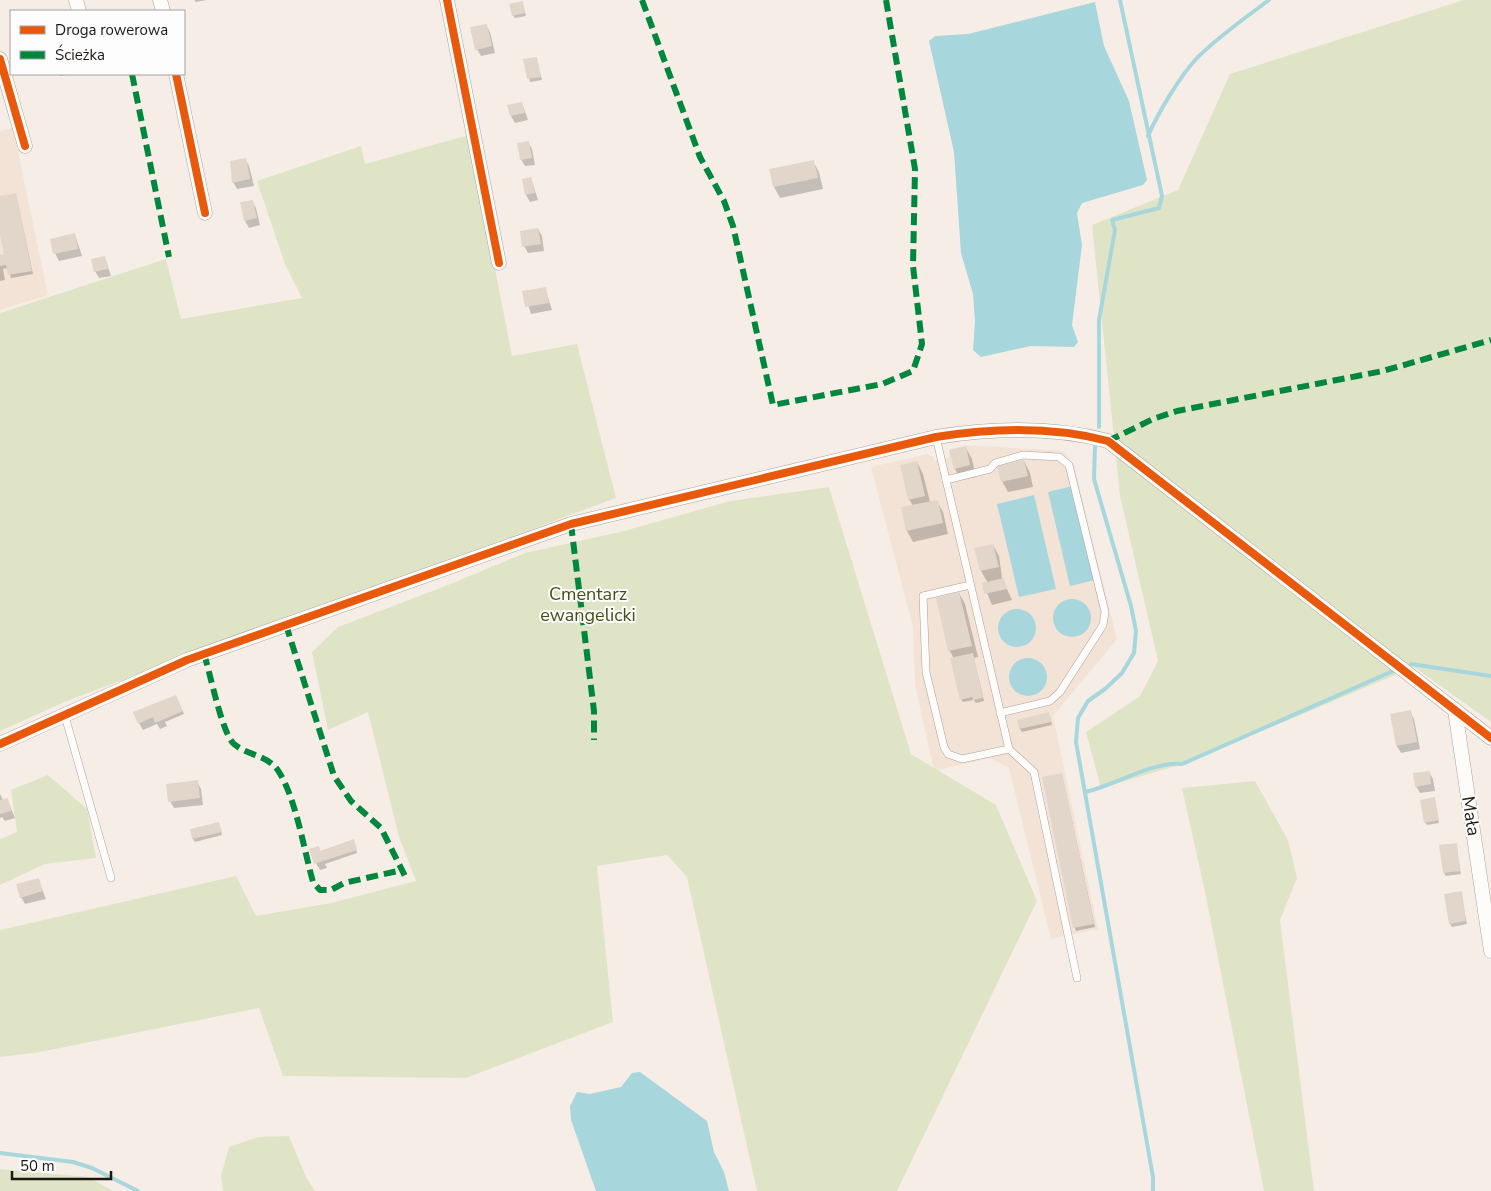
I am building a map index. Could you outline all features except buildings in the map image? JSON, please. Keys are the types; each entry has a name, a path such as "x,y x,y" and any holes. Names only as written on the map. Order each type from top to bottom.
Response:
{"street":[{"path":"447,0 499,263"},
{"path":"0,59 25,146"},
{"path":"176,75 205,213"},
{"path":"0,744 187,660 571,524 936,437 1031,430 1071,432 1108,441 1491,738"},
{"name":"Mała","path":"1455,710 1491,951"}],"lane":[{"path":"936,437 1009,748 1034,772 1077,978"},
{"path":"946,480 990,468 995,462 1023,456 1059,457 1070,465 1105,612 1103,625 1060,692 1050,701 1000,713"},
{"path":"970,585 923,596 926,672 944,747 948,754 962,759 1009,748"},
{"path":"65,716 111,878"}],"shaded area":[{"path":"13,128 48,295 0,310 0,131"},
{"path":"967,445 1064,451 1074,465 1117,639 1053,716 1098,929 1051,939 1009,768 990,758 934,771 915,685 913,627 871,467 927,454 933,457 935,461 949,457 950,449"}],"green space":[{"path":"1464,0 1491,0 1491,722 1414,667 1186,763 1101,788 1086,732 1140,696 1158,661 1120,496 1092,225 1178,190 1230,74"},
{"path":"469,135 512,356 577,344 616,498 69,700 0,731 0,313 166,259 181,319 302,298 285,264 257,181 361,146 365,164"},
{"name":"Cmentarz ewangelicki","path":"829,487 911,754 996,805 1037,901 897,1191 757,1191 687,877 667,855 597,866 613,1022 466,1078 283,1076 259,1008 40,1052 0,1057 0,930 236,876 256,916 331,903 416,881 399,837 368,712 328,730 312,652 338,627 525,553 624,531 730,501"},
{"path":"48,775 87,809 96,858 45,864 0,885 0,839 17,832 11,790"},
{"path":"1255,781 1288,840 1297,878 1280,920 1314,1191 1264,1191 1204,887 1182,788"},
{"path":"289,1136 306,1177 315,1191 223,1191 221,1176 229,1147 258,1137"},
{"path":"0,1169 88,1177 113,1191 0,1191"}],"water":[{"path":"1095,2 1104,46 1129,101 1147,180 1143,185 1082,203 1077,213 1082,245 1072,325 1078,342 1074,347 1031,346 981,357 973,350 975,321 973,294 961,253 954,152 929,41 935,36 968,34"},
{"path":"1073,486 1095,580 1070,586 1048,492"},
{"path":"1034,495 1056,589 1019,597 997,504"},
{"path":"1072,599 1085,605 1091,618 1085,631 1072,637 1059,631 1053,618 1059,605"},
{"path":"1017,609 1030,615 1036,628 1030,641 1017,647 1004,641 998,628 1004,615"},
{"path":"1028,658 1041,664 1047,677 1041,690 1028,696 1015,690 1009,677 1015,664"},
{"path":"640,1072 707,1121 714,1152 724,1172 729,1191 596,1191 571,1120 570,1106 577,1092 590,1094 621,1087 632,1073"}],"waterway":[{"path":"1099,427 1099,320 1115,230 1112,220 1159,208 1162,196 1120,0"},
{"path":"1148,136 1170,95 1197,58 1223,35 1269,0"},
{"path":"1095,445 1094,479 1131,606 1136,631 1134,653 1122,673 1105,689 1088,701 1078,718 1076,742 1153,1177 1153,1191"},
{"path":"1411,664 1491,676"},
{"path":"1085,792 1159,766 1182,764 1393,671"},
{"path":"0,1153 73,1162 92,1168 138,1191"}],"marked path":[{"path":"642,0 700,157 724,201 733,226 773,405 882,384 913,371 922,344 913,266 915,169 886,0"},
{"path":"132,75 169,257"},
{"path":"1108,441 1153,419 1177,411 1383,371 1491,340"},
{"path":"571,524 594,711 594,740"},
{"path":"286,625 334,776 351,801 381,828 405,876"},
{"path":"204,654 221,716 230,738 240,748 275,766 285,783 295,810 313,882 320,890 331,890 344,883 402,870"}],"cycle path":[{"path":"447,0 499,263"},
{"path":"0,59 25,146"},
{"path":"176,75 205,213"},
{"path":"0,744 187,660 571,524 936,437 1000,430 1065,433 1108,441 1491,738"}]}
